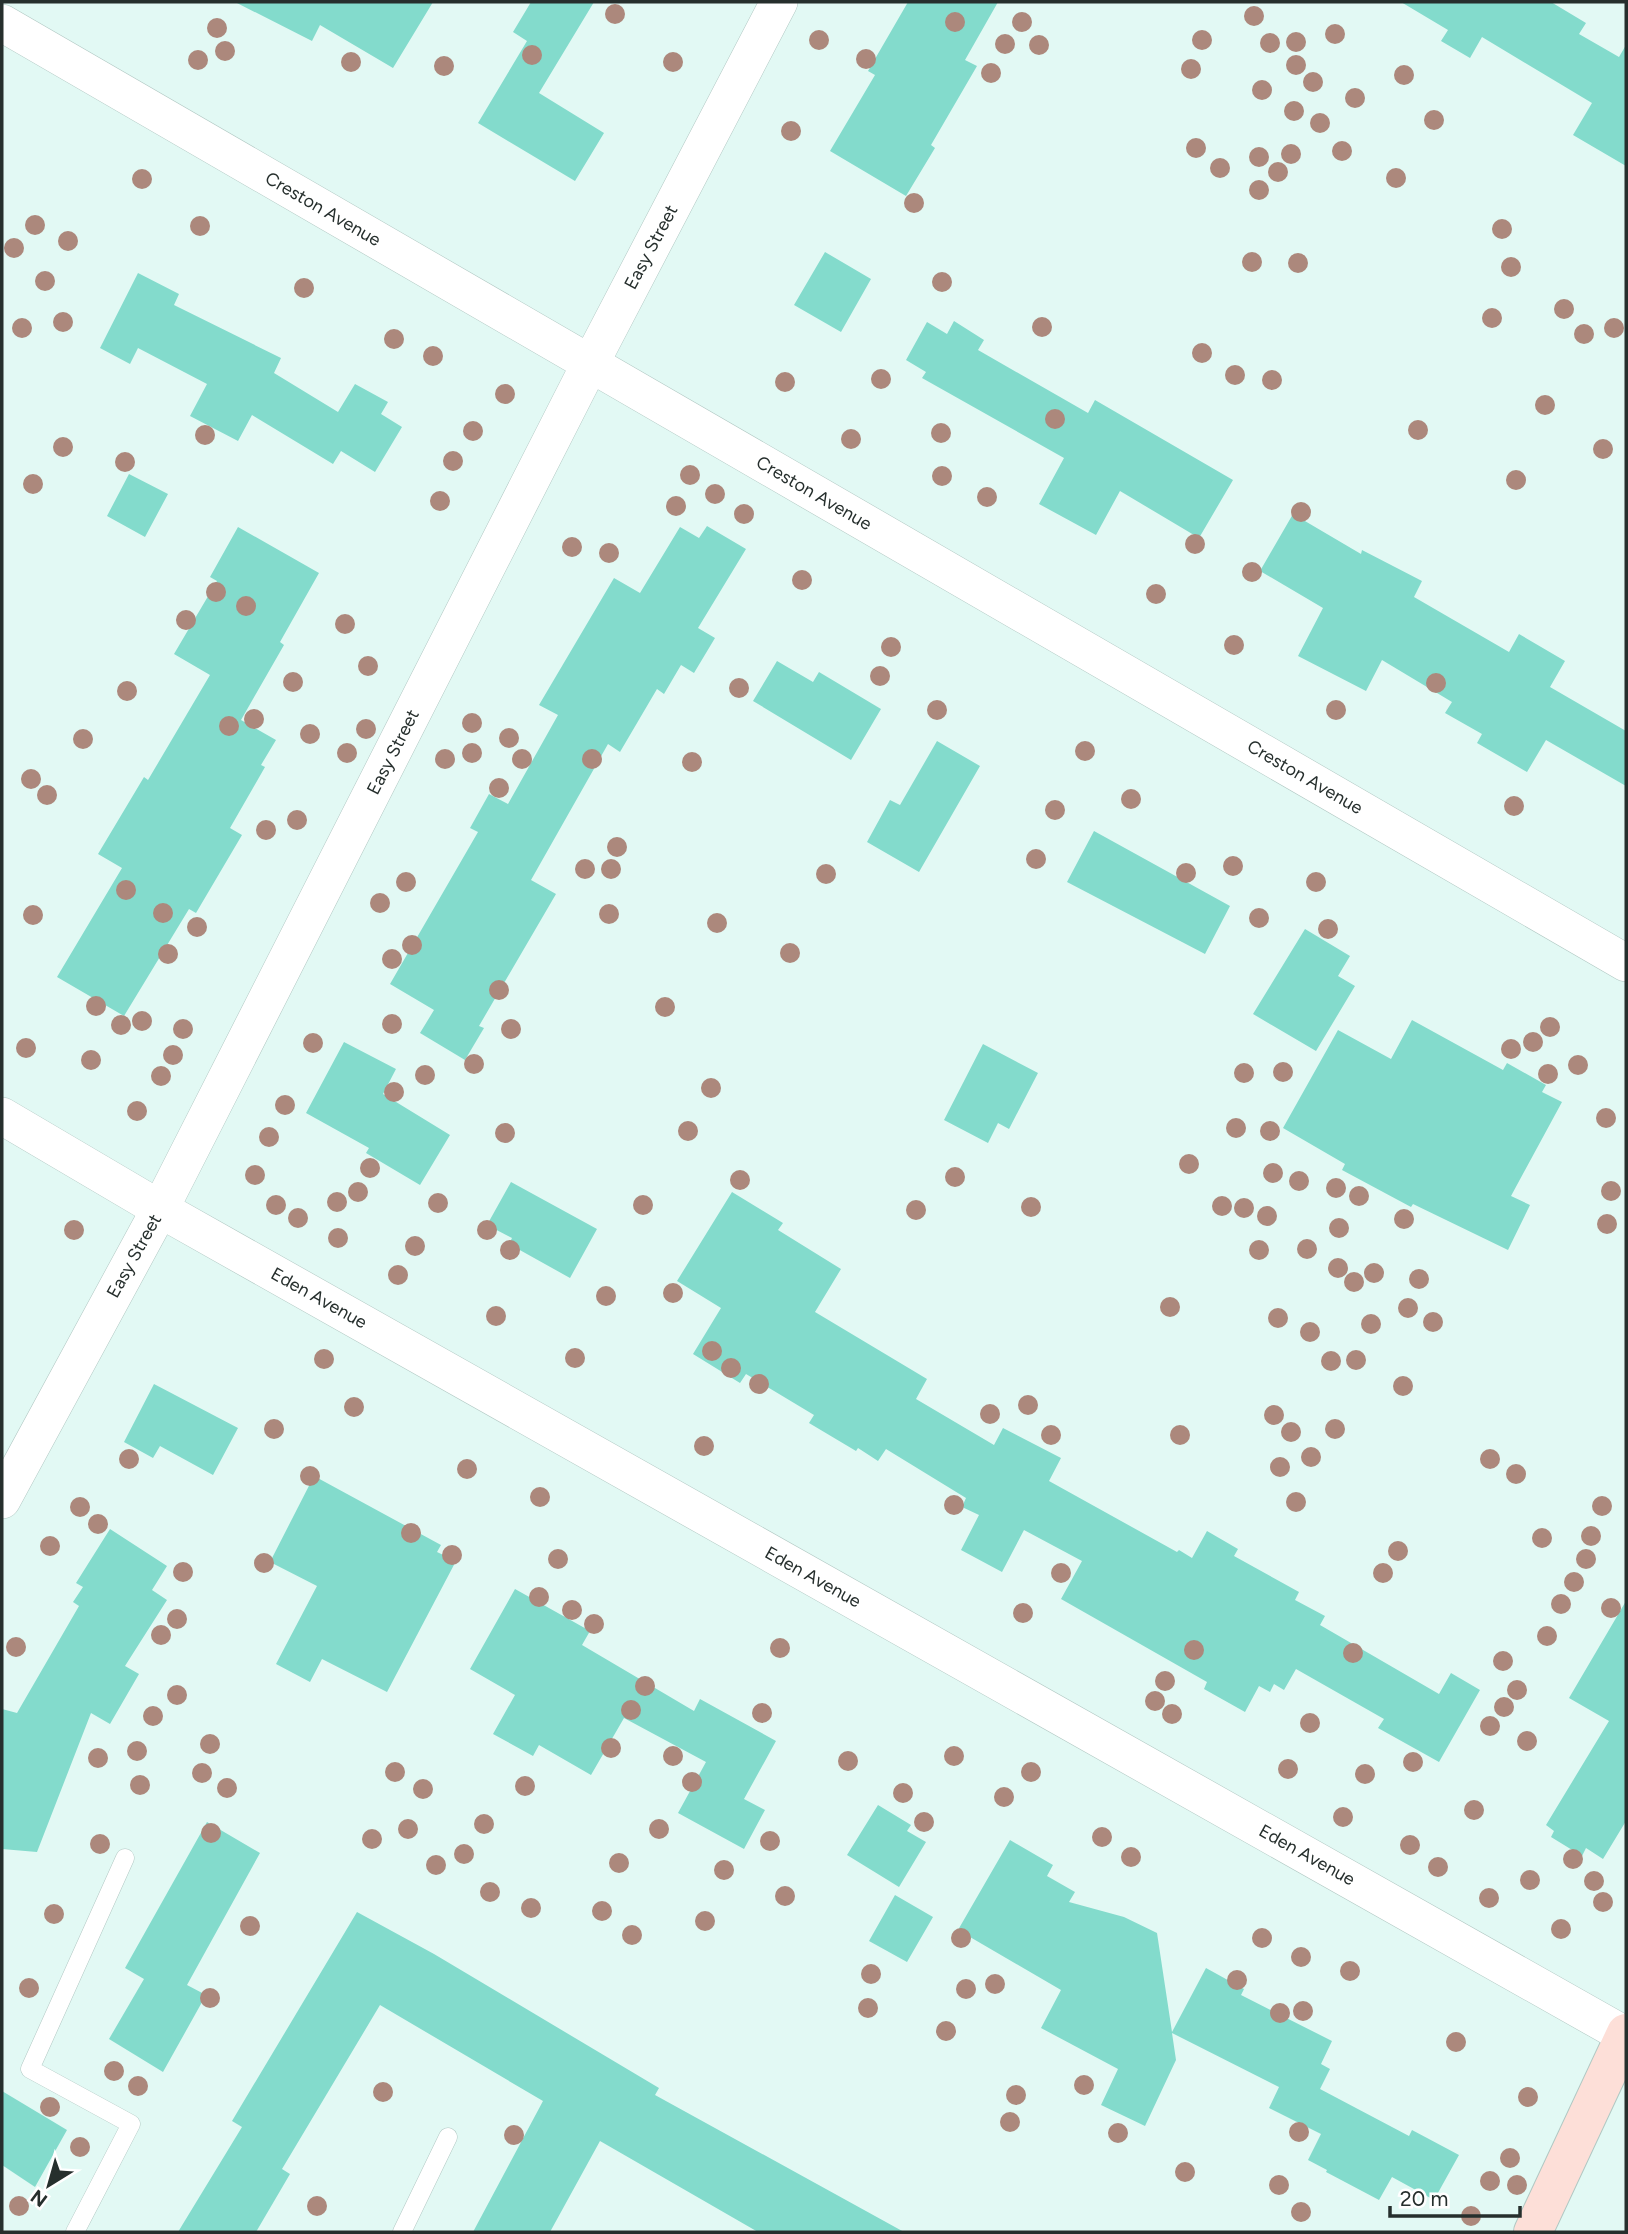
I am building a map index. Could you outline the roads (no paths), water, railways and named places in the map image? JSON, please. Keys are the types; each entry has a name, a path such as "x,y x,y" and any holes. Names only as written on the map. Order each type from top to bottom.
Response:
{"street":[{"name":"Easy Street","path":"2,1500 160,1209 590,364 779,2"},
{"name":"Creston Avenue","path":"2,23 1626,963"},
{"name":"Eden Avenue","path":"2,1116 160,1209 1626,2034"},
{"path":"1533,2232 1626,2034"}],"lane":[{"path":"75,2232 131,2124 30,2069 125,1858"},
{"path":"402,2232 448,2137"}]}
